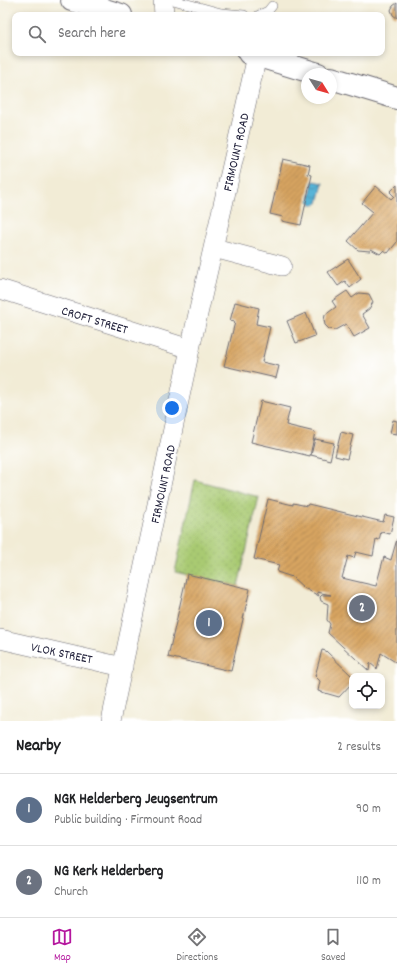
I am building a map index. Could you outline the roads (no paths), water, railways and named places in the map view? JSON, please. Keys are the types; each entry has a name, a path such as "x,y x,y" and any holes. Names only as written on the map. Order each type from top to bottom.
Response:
{"street":[{"path":"72,0 111,12"},
{"path":"163,0 164,12"},
{"name":"FIRMOUNT ROAD","path":"111,721 190,349 214,248 253,56"},
{"path":"260,56 301,69"},
{"path":"337,80 397,98"},
{"path":"214,248 282,266"},
{"name":"CROFT STREET","path":"0,289 190,349"},
{"name":"VLOK STREET","path":"0,639 123,667"}],"lane":[{"path":"173,0 217,12"},
{"path":"266,12 272,6"}],"water":[{"path":"313,181 323,183 318,203 313,205 309,201"}],"place":[{"name":"NG Kerk Helderberg","path":"362,608"},
{"name":"NGK Helderberg Jeugsentrum","path":"209,623"}]}
